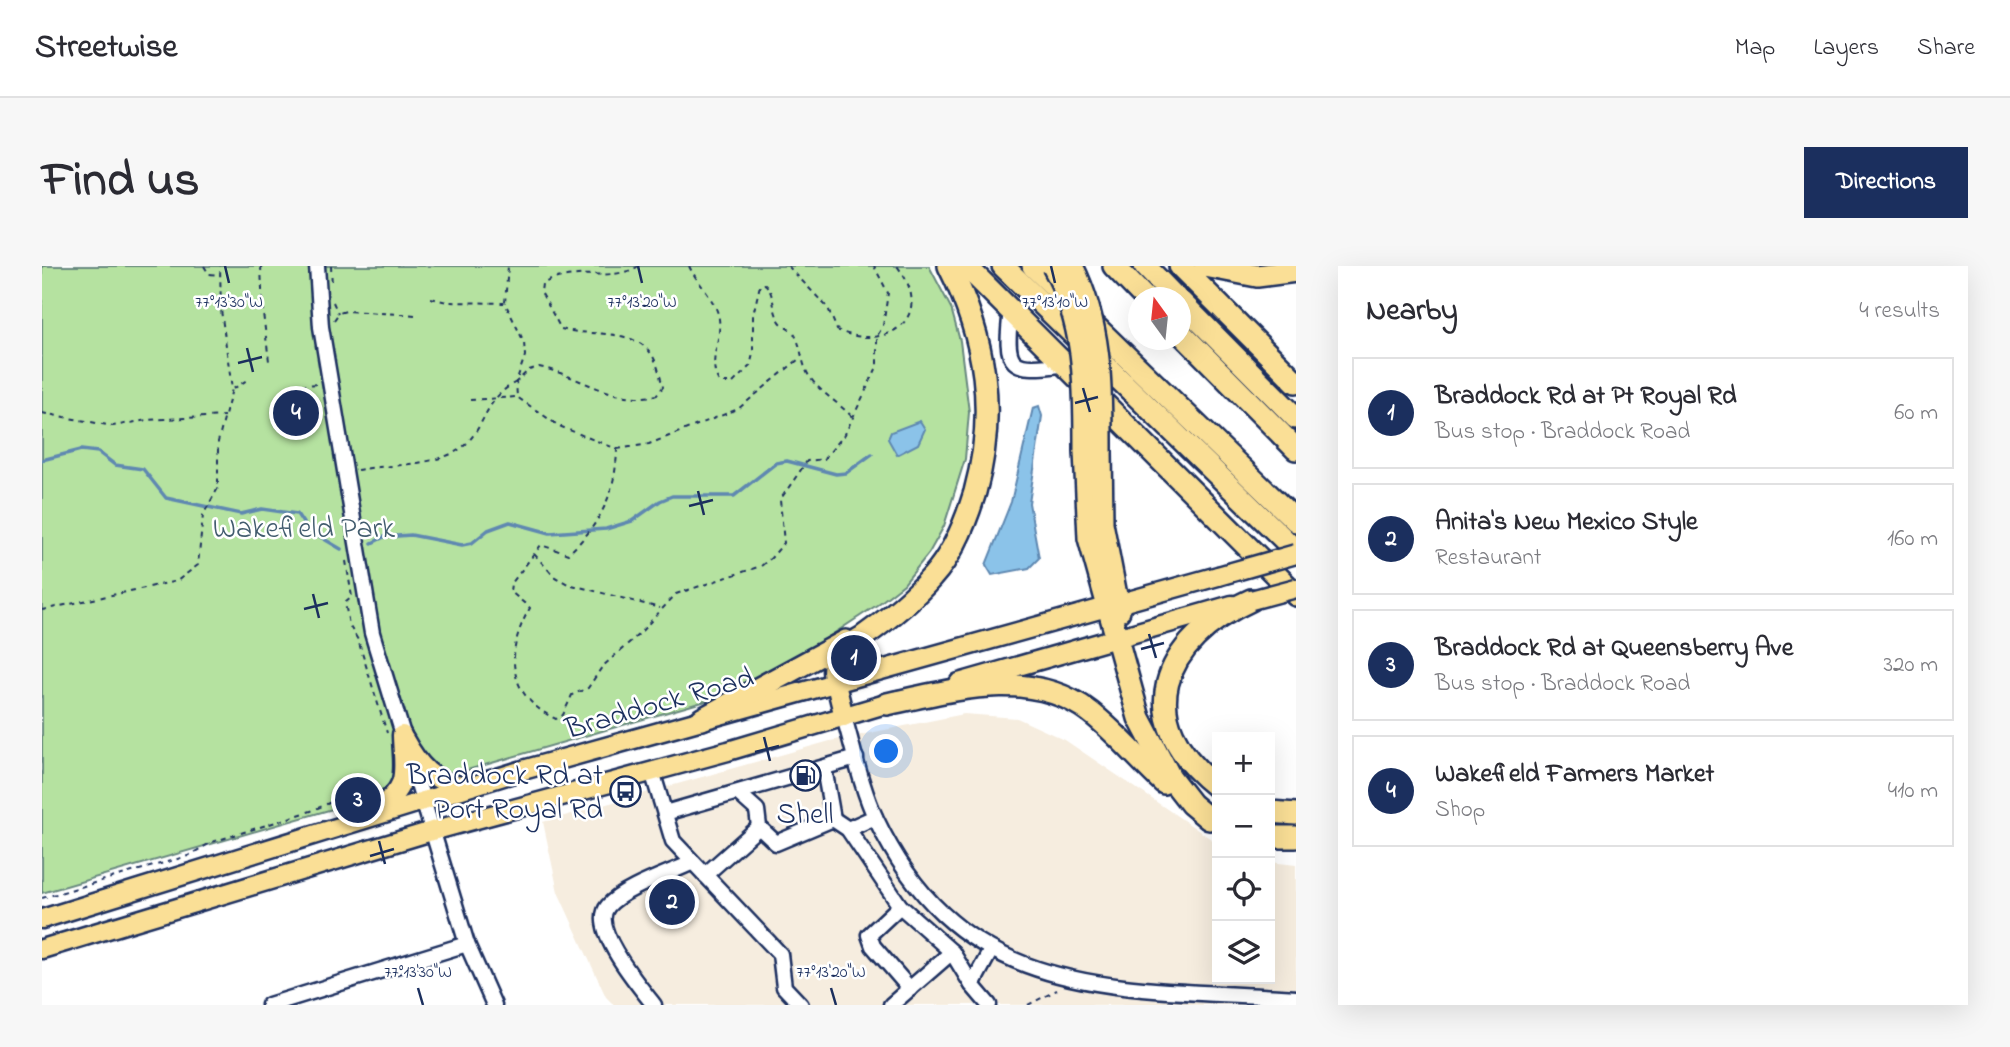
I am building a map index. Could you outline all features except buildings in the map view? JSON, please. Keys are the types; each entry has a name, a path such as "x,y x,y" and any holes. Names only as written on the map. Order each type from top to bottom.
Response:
{"highway":[{"path":"835,680 833,669 842,651 888,618 934,576 954,547 980,474 987,432 988,397 984,363 976,330 948,266"},
{"path":"966,266 1296,595"},
{"path":"1003,266 1296,553"},
{"path":"1033,266 1296,521"},
{"path":"1053,266 1071,303 1084,356 1093,451"},
{"path":"1072,266 1090,311 1100,355 1087,526 1113,604 1117,637 1139,718 1150,745 1179,790 1212,820"},
{"path":"1114,266 1134,287"},
{"path":"1144,266 1165,287"},
{"path":"1180,266 1296,382"},
{"path":"1205,266 1257,276 1296,271"},
{"path":"1191,312 1296,418"},
{"path":"1191,343 1296,449"},
{"path":"1212,783 1191,765 1174,739 1167,715 1167,688 1176,661 1198,632 1224,613 1251,600"},
{"path":"702,719 888,618"},
{"path":"887,704 978,687 1008,685 1051,692 1088,711 1166,786 1212,820"},
{"path":"1275,812 1296,814"},
{"path":"1275,837 1296,837"}],"main road":[{"name":"Braddock Road","path":"42,919 474,785 835,680 1296,553"},
{"path":"42,949 432,831 1296,588"},
{"path":"835,680 844,717"},
{"path":"395,736 432,775 450,785 474,785"},
{"path":"347,825 396,796 403,770 395,736"}],"street":[{"path":"317,266 318,306 367,610 395,736 422,801 467,944 494,1005"},
{"path":"1011,310 1008,343 1017,364 1026,369 1066,363"},
{"path":"844,717 875,817 893,851 920,889 957,928 991,950 1028,967 1080,982 1258,1000 1296,998"},
{"path":"665,813 856,758"},
{"path":"824,768 833,818 848,829 900,906 951,952 972,985 989,1005"},
{"path":"652,771 673,841 780,954 784,987 801,1005"},
{"path":"738,793 757,810 759,827 776,844 833,818"},
{"path":"848,829 875,817"},
{"path":"705,875 759,827"},
{"path":"654,1005 626,969 606,931 603,915 608,905 619,897 691,863"},
{"path":"900,906 869,935 873,946 910,989"},
{"path":"269,1005 467,944"},
{"path":"972,985 991,950"},
{"path":"891,1005 951,952"}],"path":[{"path":"204,266 209,274 220,275"},
{"path":"42,610 184,578 198,565 203,515 218,488 216,456 232,390 221,310 220,266"},
{"path":"261,266 262,313 269,361"},
{"path":"331,266 332,295 339,313 417,315"},
{"path":"508,266 505,303 524,342 525,356 516,382 517,397"},
{"path":"608,269 628,271 639,266"},
{"path":"689,266 719,317 719,340 713,362 715,376 720,383 733,383 750,366 753,354 752,325 760,285 765,284 769,288 779,320 793,332 800,359 820,390 853,419"},
{"path":"788,266 828,308 837,330 862,337 899,331 911,315 913,298 897,266"},
{"path":"617,449 614,490 598,518 575,548 568,554 541,545 511,584 510,591 516,599 530,608 515,635 514,657 519,689 529,701 552,717 563,715 572,695 589,688 602,667 639,634 676,594 761,566 779,551 784,543 780,500 807,461 824,459 839,443 877,367 877,336 883,326 888,293 874,266"},
{"path":"345,472 403,465 455,452 466,444 501,390 516,382 528,370 539,367 618,395 657,395 663,387 652,355 627,336 561,329 541,292 542,284 555,274"},
{"path":"431,298 447,302 505,303"},
{"path":"470,400 517,397 559,426 617,449 649,444 738,409 800,359"},
{"path":"232,390 247,380"},
{"path":"42,413 113,426 147,420 224,416"},
{"path":"533,553 555,577 568,584 661,608"},
{"path":"345,556 352,597 345,603 349,625 358,640 395,736"},
{"path":"42,898 188,856 212,842 292,818 347,795 372,797"},
{"path":"1028,1005 1057,990"}],"shaded area":[{"path":"964,714 1017,718 1065,740 1212,840 1212,984 1275,984 1275,863 1296,865 1296,1005 614,1005 606,997 558,892 543,822 830,741"}],"green space":[{"name":"Wakefield Park","path":"42,266 929,266 951,308 960,341 969,412 965,459 944,526 929,553 904,584 877,605 751,688 42,893"}],"water":[{"path":"1039,406 1042,416 1029,503 1039,558 1029,568 992,575 986,565 1011,502 1033,408"},
{"path":"920,421 925,429 918,444 897,455 888,439 891,432"}],"waterway":[{"path":"42,460 81,450 98,452 115,465 143,469 166,498 241,514 262,509 297,514 307,529 341,549"},
{"path":"372,543 384,537 411,535 462,545 472,543 488,530 510,522 550,533 606,529 632,521 660,501 672,496 734,496 776,463 787,461 836,474 846,473 872,454"}],"place":[{"name":"Wakefield Farmers Market","path":"296,413"},
{"name":"Braddock Rd at Pt Royal Rd","path":"854,658"},
{"name":"Shell","path":"805,775"},
{"name":"Braddock Rd at Port Royal Rd","path":"626,791"},
{"name":"Braddock Rd at Queensberry Ave","path":"358,800"},
{"name":"Anita's New Mexico Style","path":"672,902"}]}
